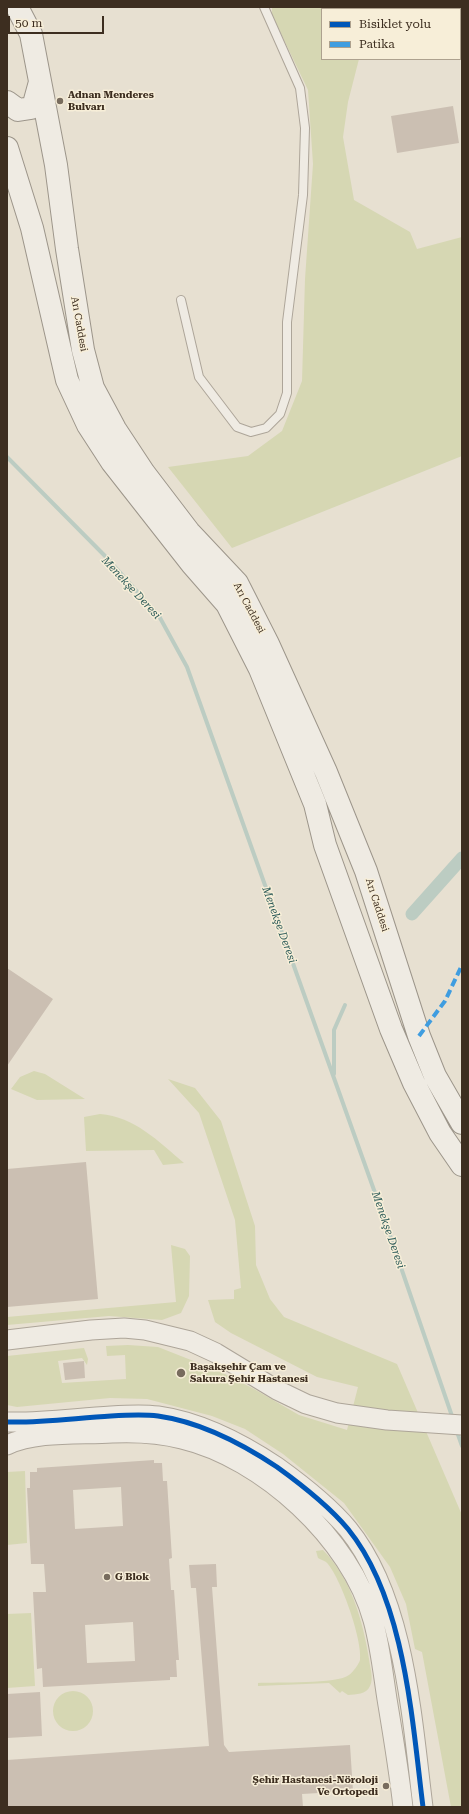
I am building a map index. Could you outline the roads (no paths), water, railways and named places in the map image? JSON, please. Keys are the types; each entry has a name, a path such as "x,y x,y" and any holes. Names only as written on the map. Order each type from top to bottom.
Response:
{"main road":[{"path":"7,102 18,110 31,108 34,104 40,81 31,34 17,7"},
{"name":"Arı Caddesi","path":"40,81 56,165 83,350 93,388 115,430 144,473 189,532 237,583 241,590 268,644 326,772 366,871 419,1036 435,1076 462,1123"},
{"name":"Arı Caddesi","path":"7,148 32,228 67,380 88,425 112,462 192,564 227,604 260,669 315,804 325,845 391,1029 414,1083 440,1133 462,1165"}],"street":[{"path":"7,1340 91,1330 124,1328 145,1330 190,1341 216,1353 277,1390 306,1404 337,1413 394,1420 462,1425"},
{"path":"7,1422 130,1415 157,1416 178,1420 234,1441 260,1456 285,1473 334,1514 348,1529 371,1565 393,1623 403,1662 410,1702 423,1807"},
{"path":"7,1445 35,1437 123,1432 140,1432 183,1439 232,1458 259,1474 302,1509 321,1530 346,1562 365,1598 373,1620 383,1672 402,1807"}],"lane":[{"path":"181,300 199,377 237,427 251,432 266,428 280,414 287,393 287,322 304,195 305,128 303,102 297,82 264,7"}],"waterway":[{"name":"Menekşe Deresi","path":"7,457 107,558 159,616 187,667 384,1218 453,1419"},
{"path":"412,914 462,858"},
{"path":"334,1074 334,1030 345,1005"},
{"name":"Menekşe Deresi","path":"456,1429 462,1446"}],"place":[{"name":"Adnan Menderes Bulvarı","path":"60,101"},
{"name":"Başakşehir Çam ve Sakura Şehir Hastanesi","path":"181,1373"},
{"name":"G Blok","path":"107,1577"},
{"name":"Şehir Hastanesi-Nöroloji Ve Ortopedi","path":"386,1786"}]}
